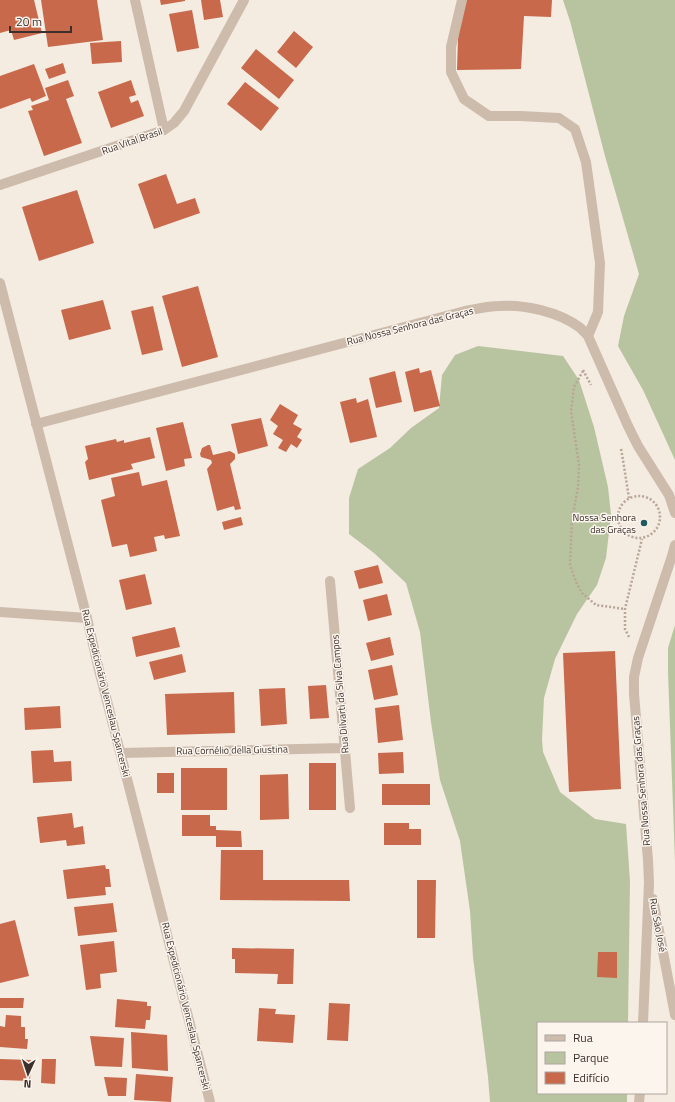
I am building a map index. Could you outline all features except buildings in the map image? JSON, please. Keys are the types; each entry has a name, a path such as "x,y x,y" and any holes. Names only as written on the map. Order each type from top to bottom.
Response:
{"street":[{"path":"135,0 164,130"},
{"name":"Rua Vital Brasil","path":"0,185 164,130 174,123 184,110 244,0"},
{"path":"462,0 451,47 451,72 464,100 489,116 559,118 575,129 586,162 600,264 598,312 588,336"},
{"name":"Rua Expedicionário Venceslau Spancerski","path":"0,283 210,1102"},
{"name":"Rua Nossa Senhora das Graças","path":"36,424 465,311 499,306 524,306 551,313 569,320 580,327 588,336 628,426 638,446 669,495 675,513"},
{"name":"Rua Nossa Senhora das Graças","path":"643,1022 649,882 634,694 634,677 638,658 675,545"},
{"name":"Rua Dilvarti da Silva Campos","path":"330,581 350,808"},
{"path":"0,612 87,618"},
{"name":"Rua Cornélio della Giustina","path":"121,753 344,748"},
{"name":"Rua São José","path":"649,882 675,1015"}],"path":[{"path":"583,371 574,387 571,412 579,465 578,487 572,520 570,565 582,593 596,606 625,609"},
{"path":"636,496 644,496 651,499 660,510 661,518 655,532 642,539 628,536 618,524 617,516 623,502 636,496"},
{"path":"638,658 625,629 625,609 642,539"}],"green space":[{"path":"563,0 675,0 675,460 643,390 618,346 624,316 639,274 605,156 570,21"},
{"path":"478,346 563,356 579,380 594,427 608,487 611,515 606,558 597,585 577,614 555,659 544,698 542,739 543,752 560,792 595,819 626,824 630,881 628,1022 537,1022 537,1094 627,1094 627,1102 490,1102 473,957 470,911 460,841 440,780 420,632 406,583 374,553 349,534 349,498 358,469 390,448 411,428 439,408 442,375 455,355"},
{"path":"675,625 675,861 668,648"}],"place":[{"name":"Nossa Senhora das Graças","path":"644,523"}]}
